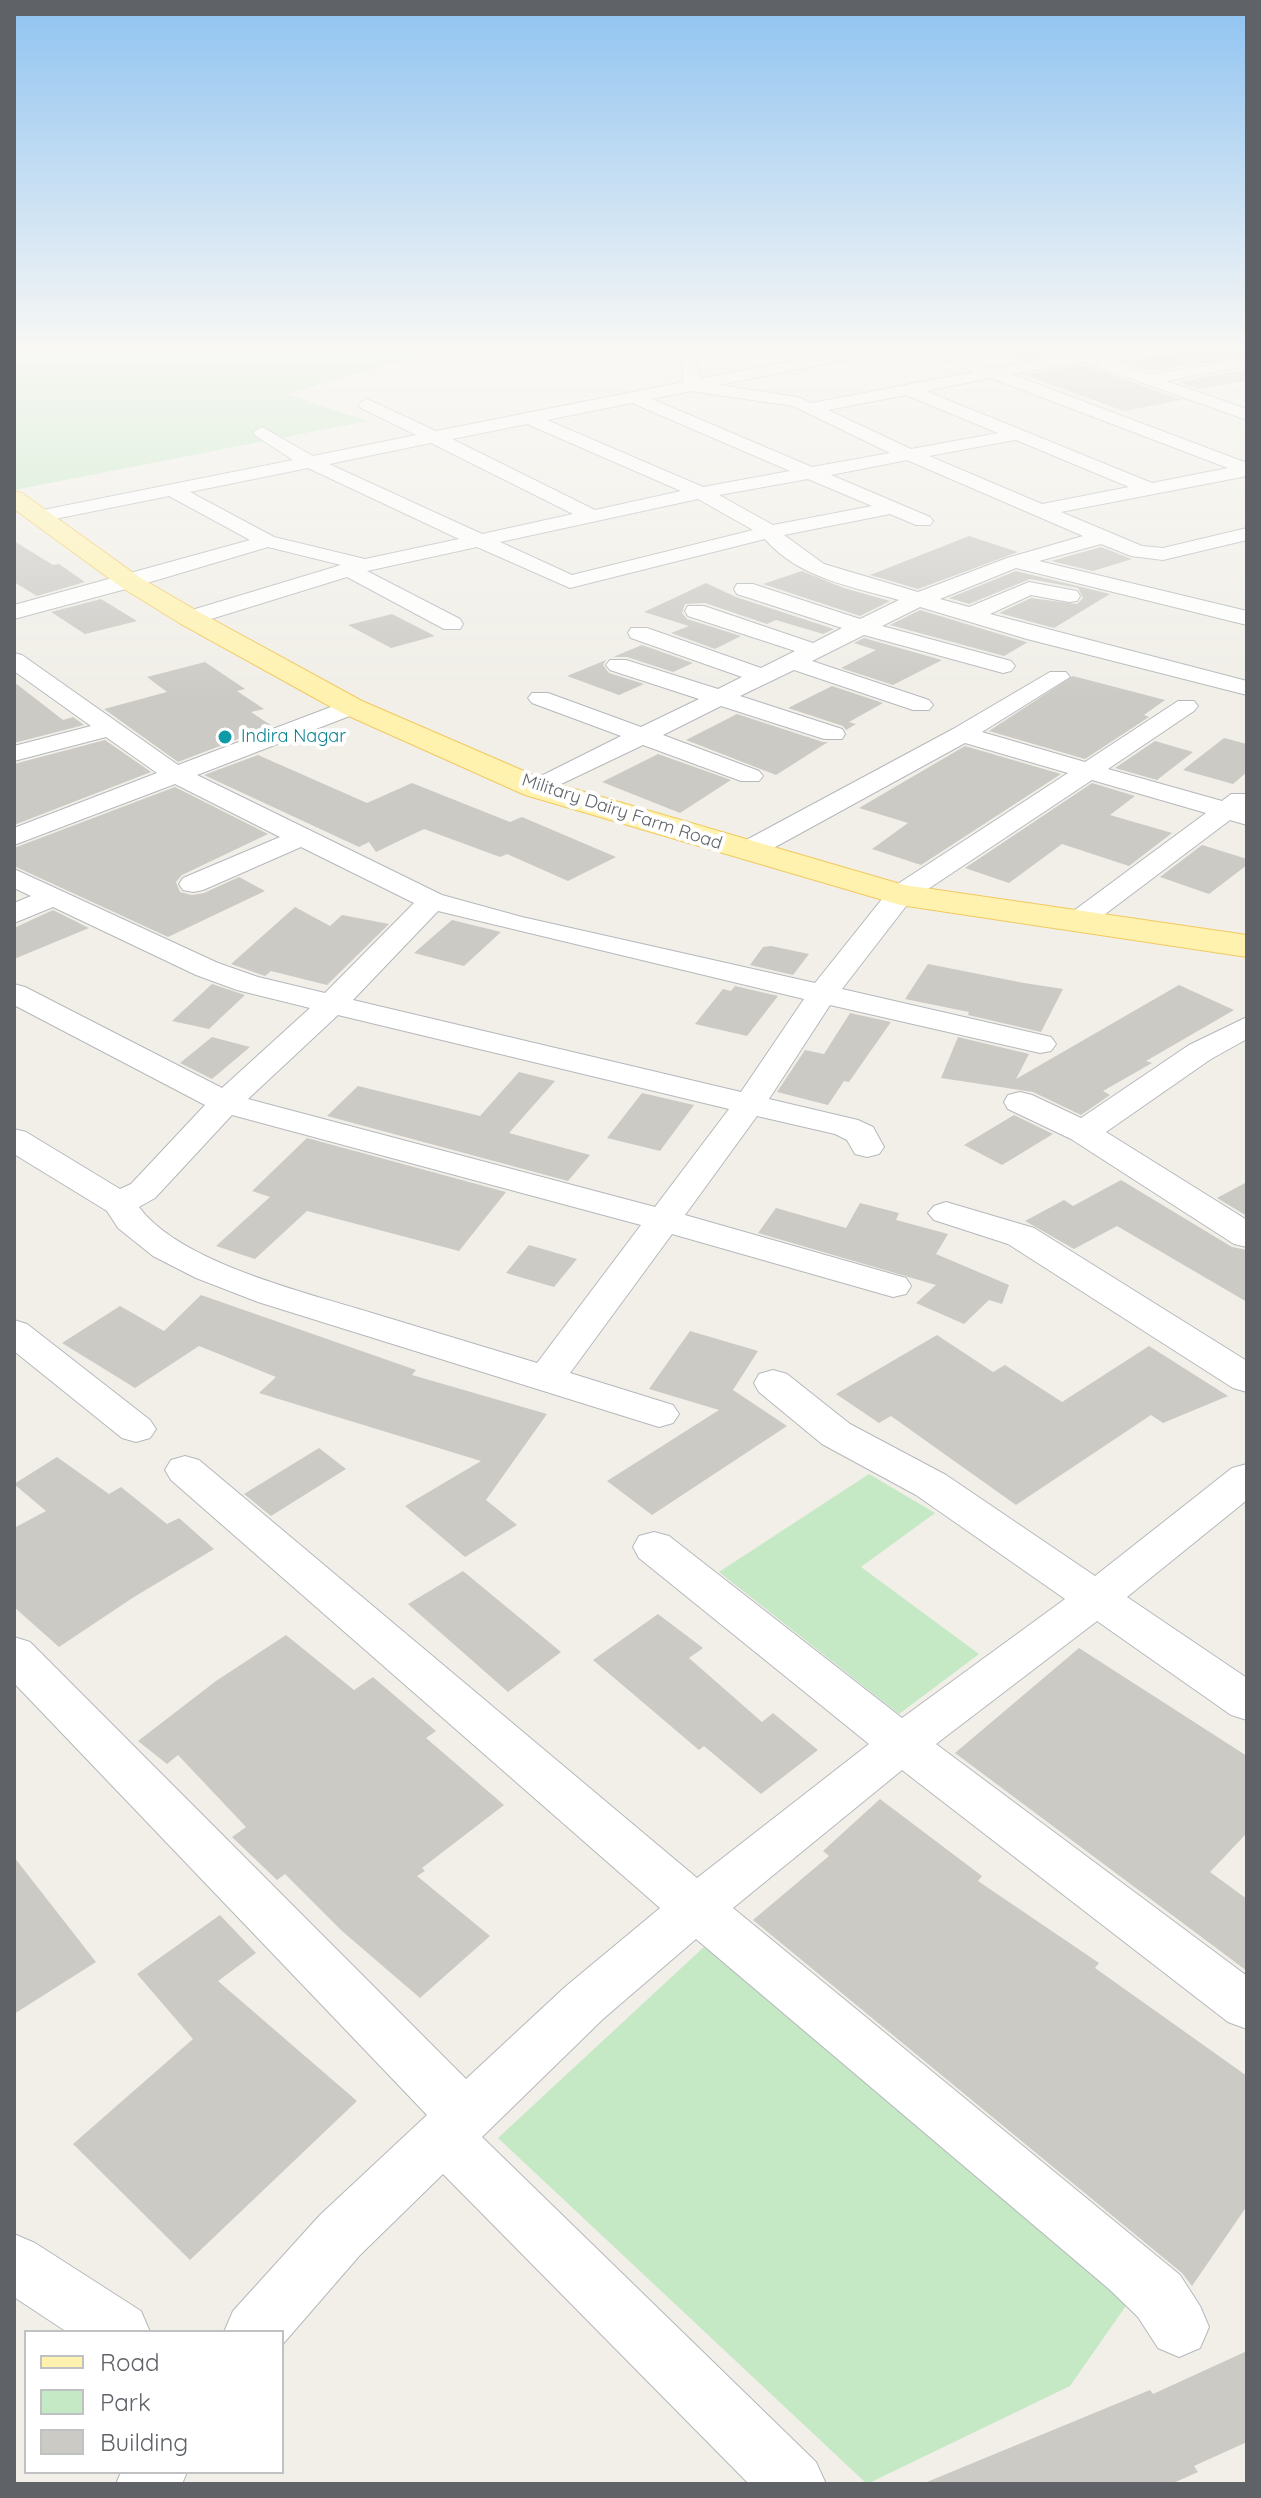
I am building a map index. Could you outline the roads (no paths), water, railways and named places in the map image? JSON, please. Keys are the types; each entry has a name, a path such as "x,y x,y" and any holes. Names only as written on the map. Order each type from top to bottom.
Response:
{"main road":[{"name":"Military Dairy Farm Road","path":"14,498 130,582 190,618 352,707 536,788 900,895 1247,946"}],"street":[{"path":"40,516 295,464"},
{"path":"314,464 570,582 770,532 892,508"},
{"path":"484,464 594,517"},
{"path":"633,464 701,493 770,532 782,546 817,568 970,615 1247,688"},
{"path":"785,464 923,521"},
{"path":"190,618 357,567 853,464"},
{"path":"929,464 1099,538 1150,555 1247,534"},
{"path":"1086,464 1150,489"},
{"path":"1036,511 1247,469"},
{"path":"171,489 267,541 357,567 452,624"},
{"path":"536,788 917,600 1014,562 1099,538"},
{"path":"14,612 130,582 267,541"},
{"path":"1206,543 1243,558"},
{"path":"1014,562 1247,618"},
{"path":"970,615 1029,588 1073,597"},
{"path":"745,589 864,628 1003,666"},
{"path":"696,611 816,651"},
{"path":"639,633 764,677"},
{"path":"794,662 921,705"},
{"path":"618,665 833,734"},
{"path":"20,670 113,728 174,774 432,901 517,924 1040,1044"},
{"path":"747,851 962,734 1058,677"},
{"path":"540,698 750,776"},
{"path":"546,1379 750,1103 823,993 900,895 1186,706"},
{"path":"14,837 352,707"},
{"path":"14,754 113,728"},
{"path":"962,734 1088,770 1240,807"},
{"path":"1078,921 1240,807"},
{"path":"193,884 302,837"},
{"path":"14,877 207,969 248,984 846,1127 861,1134 867,1147"},
{"path":"14,914 51,897"},
{"path":"119,1204 143,1191 225,1103 331,1005 432,901"},
{"path":"25,999 225,1103 663,1220 893,1286"},
{"path":"1083,1132 1200,1052 1247,1026"},
{"path":"1020,1102 1083,1132 1247,1236"},
{"path":"14,1139 119,1204 134,1225 172,1251 215,1273 271,1294 659,1414"},
{"path":"946,1213 1021,1236 1247,1379"},
{"path":"14,1332 136,1429"},
{"path":"773,1383 836,1434 921,1478 1247,1702"},
{"path":"185,1470 696,1908 1130,2269 1159,2296 1179,2327"},
{"path":"256,2330 340,2235 584,2003 696,1908 902,1744 1097,1598 1247,1478"},
{"path":"654,1547 902,1744 1247,2006"},
{"path":"20,1670 794,2484"},
{"path":"14,2263 117,2330"}],"place":[{"name":"Indira Nagar","path":"225,737"}]}
